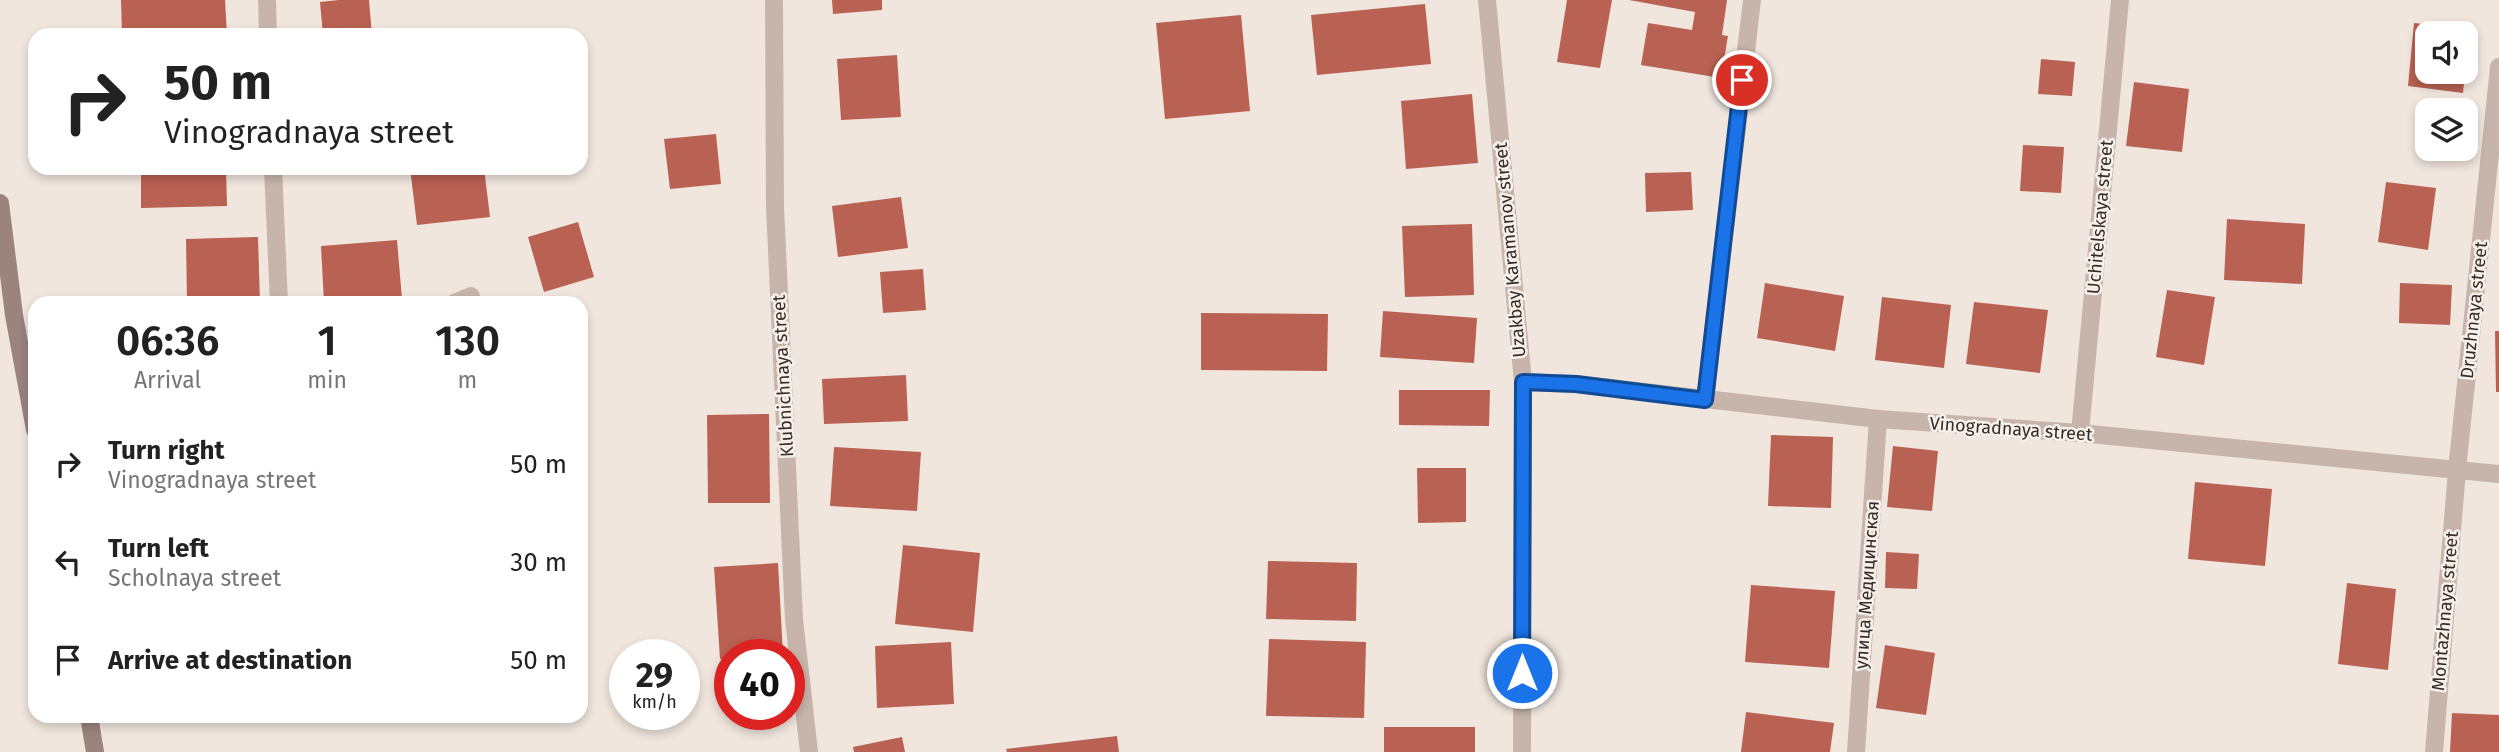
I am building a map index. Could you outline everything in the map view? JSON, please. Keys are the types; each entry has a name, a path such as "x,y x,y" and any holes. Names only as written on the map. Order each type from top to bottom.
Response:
{"main road":[{"path":"0,203 13,315 28,393"},
{"path":"90,723 95,752"}],"street":[{"path":"267,0 268,28"},
{"name":"Klubnichnaya street","path":"774,0 775,207 793,592 809,752"},
{"name":"Uzakbay Karamanov street","path":"1487,0 1523,382 1522,752"},
{"path":"1705,400 1752,0"},
{"name":"Uchitelskaya street","path":"2080,433 2120,0"},
{"name":"Druzhnaya street","path":"2457,470 2499,67"},
{"path":"273,175 279,296"},
{"name":"Vinogradnaya street","path":"1523,382 1576,384 1878,419 2080,433 2499,474"},
{"name":"улица Медицинская","path":"1856,752 1878,419"},
{"name":"Montazhnaya street","path":"2434,752 2457,470"}],"building":[{"path":"121,0 225,0 227,28 122,28"},
{"path":"369,0 371,28 322,28 320,2"},
{"path":"832,0 882,0 882,10 833,14"},
{"path":"1567,0 1612,0 1600,68 1557,62"},
{"path":"1629,0 1727,0 1722,35 1728,36 1721,78 1641,65 1648,23 1692,30 1695,12"},
{"path":"1425,4 1431,64 1317,75 1311,15"},
{"path":"1241,15 1250,111 1165,119 1156,23"},
{"path":"2414,23 2415,84 2464,84 2463,93 2408,86"},
{"path":"897,55 901,117 841,120 837,59"},
{"path":"2041,59 2075,62 2072,96 2038,94"},
{"path":"2134,82 2189,89 2182,152 2126,146"},
{"path":"1472,94 1478,163 1406,169 1401,101"},
{"path":"716,134 721,184 670,189 664,139"},
{"path":"2023,145 2064,147 2061,193 2020,191"},
{"path":"1691,172 1693,210 1646,212 1645,173"},
{"path":"141,175 226,175 227,206 141,208"},
{"path":"411,175 485,175 490,217 417,225"},
{"path":"2386,182 2436,188 2428,250 2378,242"},
{"path":"901,197 908,248 838,257 832,206"},
{"path":"2227,219 2305,224 2302,284 2224,280"},
{"path":"578,222 594,277 544,292 528,237"},
{"path":"1472,224 1474,295 1405,297 1402,226"},
{"path":"258,237 260,296 187,296 186,239"},
{"path":"397,240 402,296 324,296 321,246"},
{"path":"923,269 926,310 883,313 880,272"},
{"path":"1765,283 1844,296 1835,351 1757,338"},
{"path":"2400,283 2452,285 2450,325 2399,323"},
{"path":"2167,290 2215,297 2204,365 2156,357"},
{"path":"1882,297 1951,305 1944,368 1875,360"},
{"path":"1974,302 2048,310 2040,373 1966,364"},
{"path":"1383,311 1477,318 1474,363 1380,357"},
{"path":"1201,313 1328,314 1327,371 1201,370"},
{"path":"2495,331 2499,331 2499,392 2496,392"},
{"path":"906,375 908,421 824,424 822,379"},
{"path":"1399,390 1490,390 1489,426 1399,425"},
{"path":"769,414 770,503 708,503 707,415"},
{"path":"1771,435 1833,437 1831,508 1768,506"},
{"path":"1893,446 1938,451 1932,511 1887,507"},
{"path":"834,447 921,452 917,511 830,506"},
{"path":"1417,468 1466,468 1466,522 1418,523"},
{"path":"2195,482 2272,489 2265,566 2188,559"},
{"path":"903,545 980,553 973,632 895,624"},
{"path":"1886,552 1919,554 1917,589 1885,588"},
{"path":"1268,561 1357,563 1356,621 1266,619"},
{"path":"778,563 782,639 719,639 714,567"},
{"path":"2347,583 2396,589 2388,670 2338,664"},
{"path":"1751,585 1835,591 1829,668 1745,662"},
{"path":"1269,639 1366,642 1364,718 1266,716"},
{"path":"951,642 954,704 877,708 875,646"},
{"path":"1885,645 1935,653 1926,715 1876,708"},
{"path":"1746,712 1834,723 1830,752 1741,752"},
{"path":"2452,713 2499,715 2499,752 2450,752"},
{"path":"1384,727 1475,727 1475,752 1384,752"},
{"path":"1117,736 1119,752 1007,752 1006,749"},
{"path":"902,737 905,752 854,752 853,747"}],"route":[{"path":"1522,673 1523,382 1576,384 1705,400 1742,80"}]}
